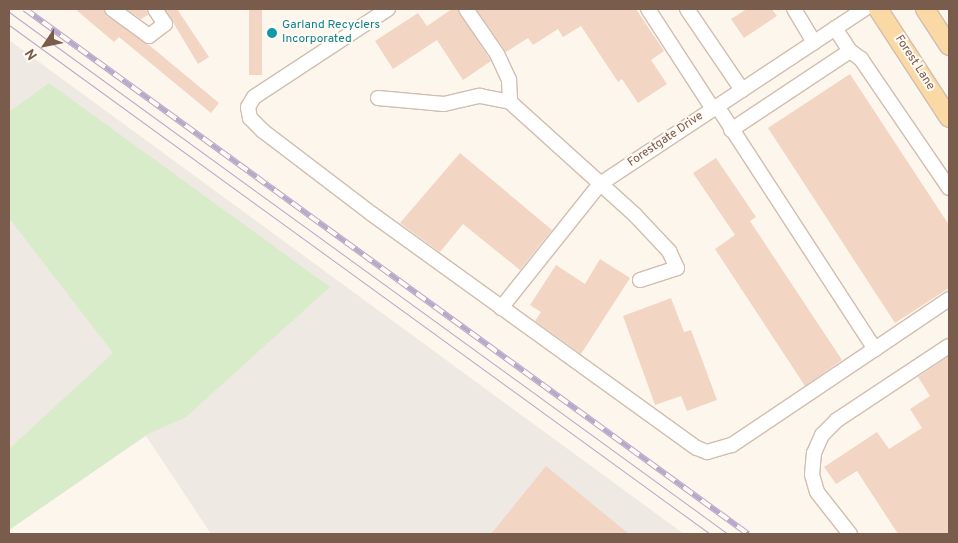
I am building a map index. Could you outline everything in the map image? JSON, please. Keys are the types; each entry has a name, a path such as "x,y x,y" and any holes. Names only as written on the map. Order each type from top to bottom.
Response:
{"main road":[{"name":"Forest Lane","path":"878,9 949,118"},
{"path":"925,9 949,46"}],"street":[{"path":"112,9 149,36 165,24 155,9"},
{"path":"388,9 254,96 248,107 250,118 263,132 340,190 697,448 707,452 732,445 949,299"},
{"path":"466,9 509,80 510,102"},
{"path":"648,9 731,130 875,349"},
{"path":"687,9 742,90"},
{"path":"794,9 814,42"},
{"name":"Forestgate Drive","path":"501,308 600,184 864,9"},
{"path":"835,28 850,51 861,59 949,188"},
{"path":"731,130 850,51"},
{"path":"378,98 444,104 480,96 510,102 656,235 669,251 677,268 640,280"},
{"path":"850,534 817,492 812,475 814,453 822,435 837,420 949,346"}],"shaded area":[{"path":"9,40 684,534 211,534 146,436 9,530"}],"green space":[{"path":"49,83 330,287 186,417 146,435 9,530 9,449 113,353 9,218 9,112"}],"building":[{"path":"75,9 103,9 107,16 149,45 219,103 211,113 119,37 114,42"},
{"path":"126,9 146,9 148,15 141,19"},
{"path":"165,9 177,9 209,57 198,64"},
{"path":"249,9 262,9 262,75 249,75"},
{"path":"452,9 457,9 491,61 463,80 437,40 393,69 375,41 418,13 427,26"},
{"path":"476,9 636,9 664,51 651,60 667,84 638,103 622,79 618,82 581,26 563,37 558,29 533,45 528,38 506,52"},
{"path":"747,9 772,9 777,16 744,38 731,19"},
{"path":"850,74 949,225 949,288 895,323 768,128"},
{"path":"460,153 552,230 520,270 463,224 440,252 400,223"},
{"path":"716,158 756,217 750,221 842,360 805,386 715,249 735,235 693,173"},
{"path":"600,259 630,278 581,354 535,321 541,312 530,305 556,265 585,284"},
{"path":"671,298 684,332 691,330 717,400 687,411 681,396 655,405 623,316"},
{"path":"949,356 949,534 898,534 857,471 836,484 824,467 877,432 889,449 922,428 910,409 930,396 918,377"},
{"path":"546,466 629,534 491,534"}],"tram line":[{"path":"9,12 728,534"},
{"path":"9,25 710,534"}],"railway":[{"path":"25,9 748,534"}],"place":[{"name":"Garland Recyclers Incorporated","path":"272,33"}]}
